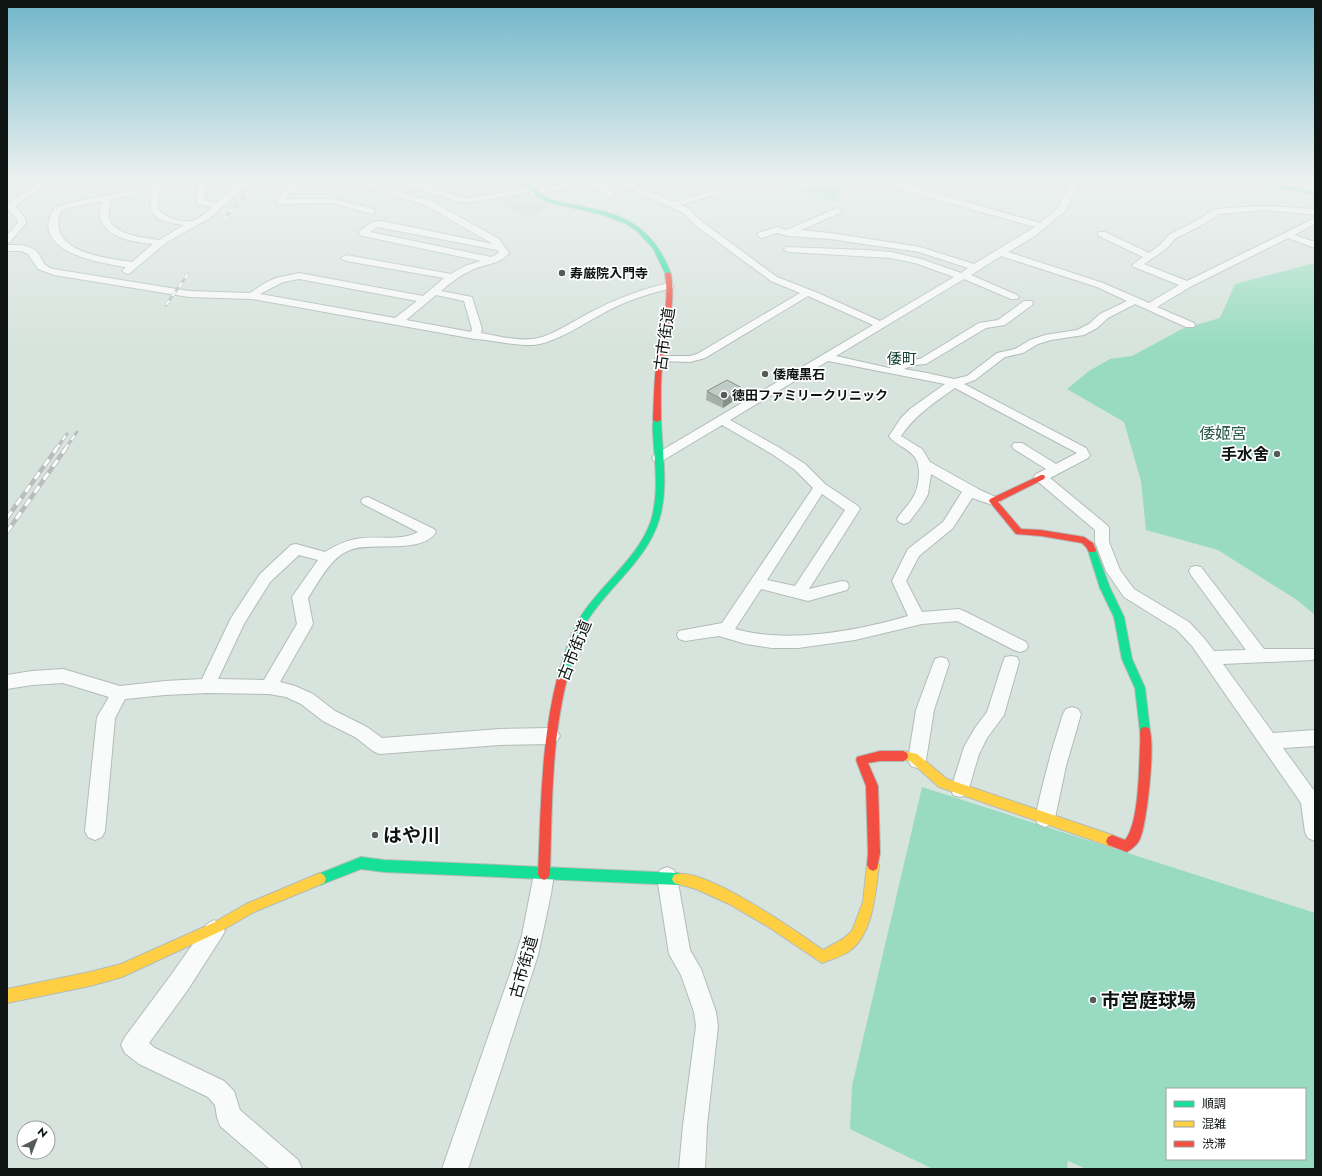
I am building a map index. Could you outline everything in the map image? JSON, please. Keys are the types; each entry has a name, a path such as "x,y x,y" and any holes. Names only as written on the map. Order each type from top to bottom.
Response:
{"street":[{"path":"56,237 66,246 81,254 103,260 134,265"},
{"path":"131,237 161,243"},
{"path":"113,283 161,243 171,237"},
{"path":"381,237 490,260"},
{"path":"445,237 500,248"},
{"path":"397,322 452,277 468,268 504,255 496,241 489,237"},
{"name":"古市街道","path":"455,1169 518,987 531,943 542,895 552,736 556,697 568,656 586,617 633,557 652,527 659,498 658,392 660,359 670,308 669,286 665,262 661,251 650,237"},
{"path":"717,237 774,279 808,292 881,325"},
{"path":"836,237 920,250 976,268"},
{"path":"658,458 1027,237"},
{"path":"1108,237 1150,257"},
{"path":"1172,237 1168,244 1137,265 1187,285"},
{"path":"1149,307 1187,285 1283,237"},
{"path":"1292,237 1315,245"},
{"path":"7,248 25,250 34,254 39,266 50,272 190,294 252,296 475,336 528,342 543,339 651,289 669,286"},
{"path":"789,249 819,252 847,250 892,255 963,276 1014,297"},
{"path":"1000,253 1100,285 1190,325"},
{"path":"346,258 452,277"},
{"path":"252,296 269,283 285,278 299,276 426,298"},
{"path":"434,292 468,299 478,329 475,336"},
{"path":"660,359 690,359 701,356 808,292"},
{"path":"904,519 908,511 920,498 925,465 920,453 913,447 898,440 895,436 905,421 914,412 954,383 971,378 1001,355 1019,351 1034,342 1049,336 1080,333 1093,326 1104,316 1136,300"},
{"path":"890,371 912,362 922,362 938,351 983,326 1001,323 1028,303"},
{"path":"826,357 890,371 927,376 954,383 1082,451 1084,455 993,501"},
{"path":"722,420 776,451 800,467 820,487 853,509 799,593"},
{"path":"1018,446 1055,469"},
{"path":"7,996 122,970 217,927 250,908 361,863 384,866 544,874 667,877 689,880 729,896 822,957 837,951 848,944 857,935 869,902 874,853 872,786 861,760 880,756 898,755 913,757 943,783 1127,846 1135,837 1142,801 1146,742 1140,688 1127,659 1119,617 1105,588 1090,545 1084,540 1041,533 1020,532 993,501 971,492 925,465"},
{"path":"1041,477 1102,528 1102,542 1114,571 1120,582 1129,593 1183,626 1198,642 1310,800 1315,832"},
{"path":"685,635 719,630 728,627 820,487"},
{"path":"916,620 915,614 899,581 913,553 948,525 967,495 971,492"},
{"path":"269,687 305,624 300,597 327,558 347,546 394,542 422,537 429,532 368,500"},
{"path":"207,686 237,622 266,578 296,549 327,558"},
{"path":"1196,571 1259,655"},
{"path":"757,582 808,595 842,586"},
{"path":"719,630 746,638 772,642 798,642 855,634 922,618 959,615 1020,646"},
{"path":"1210,658 1312,654"},
{"path":"960,789 970,753 981,733 995,715 1011,662"},
{"path":"917,760 925,710 941,664"},
{"path":"7,682 32,678 63,676 120,693 165,688 207,686 269,687 289,691 307,699 329,716 362,732 378,746 500,737 552,736"},
{"path":"95,831 106,718 120,693"},
{"path":"1045,818 1052,780 1072,714"},
{"path":"1269,741 1315,738"},
{"path":"667,877 680,954 690,969 705,1012 707,1026 695,1125 692,1169"},
{"path":"217,927 179,983 133,1045 147,1056 216,1089 226,1099 229,1117 289,1169"}],"green space":[{"name":"倭姬宮","path":"1315,263 1315,615 1297,600 1218,550 1146,530 1141,481 1124,422 1067,389 1089,371 1110,359 1132,356 1182,329 1220,318 1235,284"},
{"name":"市営庭球場","path":"922,787 1315,913 1315,1169 1086,1169 1068,1161 1067,1169 933,1169 850,1129 852,1086"}],"building":[{"path":"727,380 742,388 723,400 707,391"}],"railway":[{"path":"166,305 188,274"},
{"path":"65,449 77,432"},
{"path":"56,449 67,434"},
{"path":"7,518 57,448"},
{"path":"7,532 66,448"}],"traffic: fast":[{"path":"648,237 663,259 668,274"},
{"path":"563,675 575,637 586,616 643,546 655,520 658,509 660,484 657,420"},
{"path":"1092,550 1105,588 1119,617 1127,659 1140,688 1145,731"},
{"path":"320,879 361,863 384,866 678,879"}],"traffic: slow":[{"path":"903,756 913,757 943,783 1112,841"},
{"path":"678,879 696,883 734,899 772,922 822,957 837,951 848,944 857,935 869,902 873,865"},
{"path":"7,996 90,979 122,970 217,927 250,908 320,879"}],"traffic: jam":[{"path":"657,420 659,367 670,306 670,285 668,274"},
{"path":"1041,477 993,501 1019,532 1041,533 1084,540 1090,545 1092,550"},
{"path":"544,874 549,748 552,723 563,675"},
{"path":"1112,841 1127,846 1135,837 1142,801 1146,742 1145,731"},
{"path":"873,865 872,786 861,760 880,756 903,756"}],"place":[{"name":"寿厳院入門寺","path":"562,273"},
{"name":"倭庵黒石","path":"765,374"},
{"name":"徳田ファミリークリニック","path":"724,395"},
{"name":"手水舍","path":"1277,454"},
{"name":"はや川","path":"375,835"},
{"name":"市営庭球場","path":"1093,1000"}],"district":[{"name":"倭町","path":"902,359"}]}
